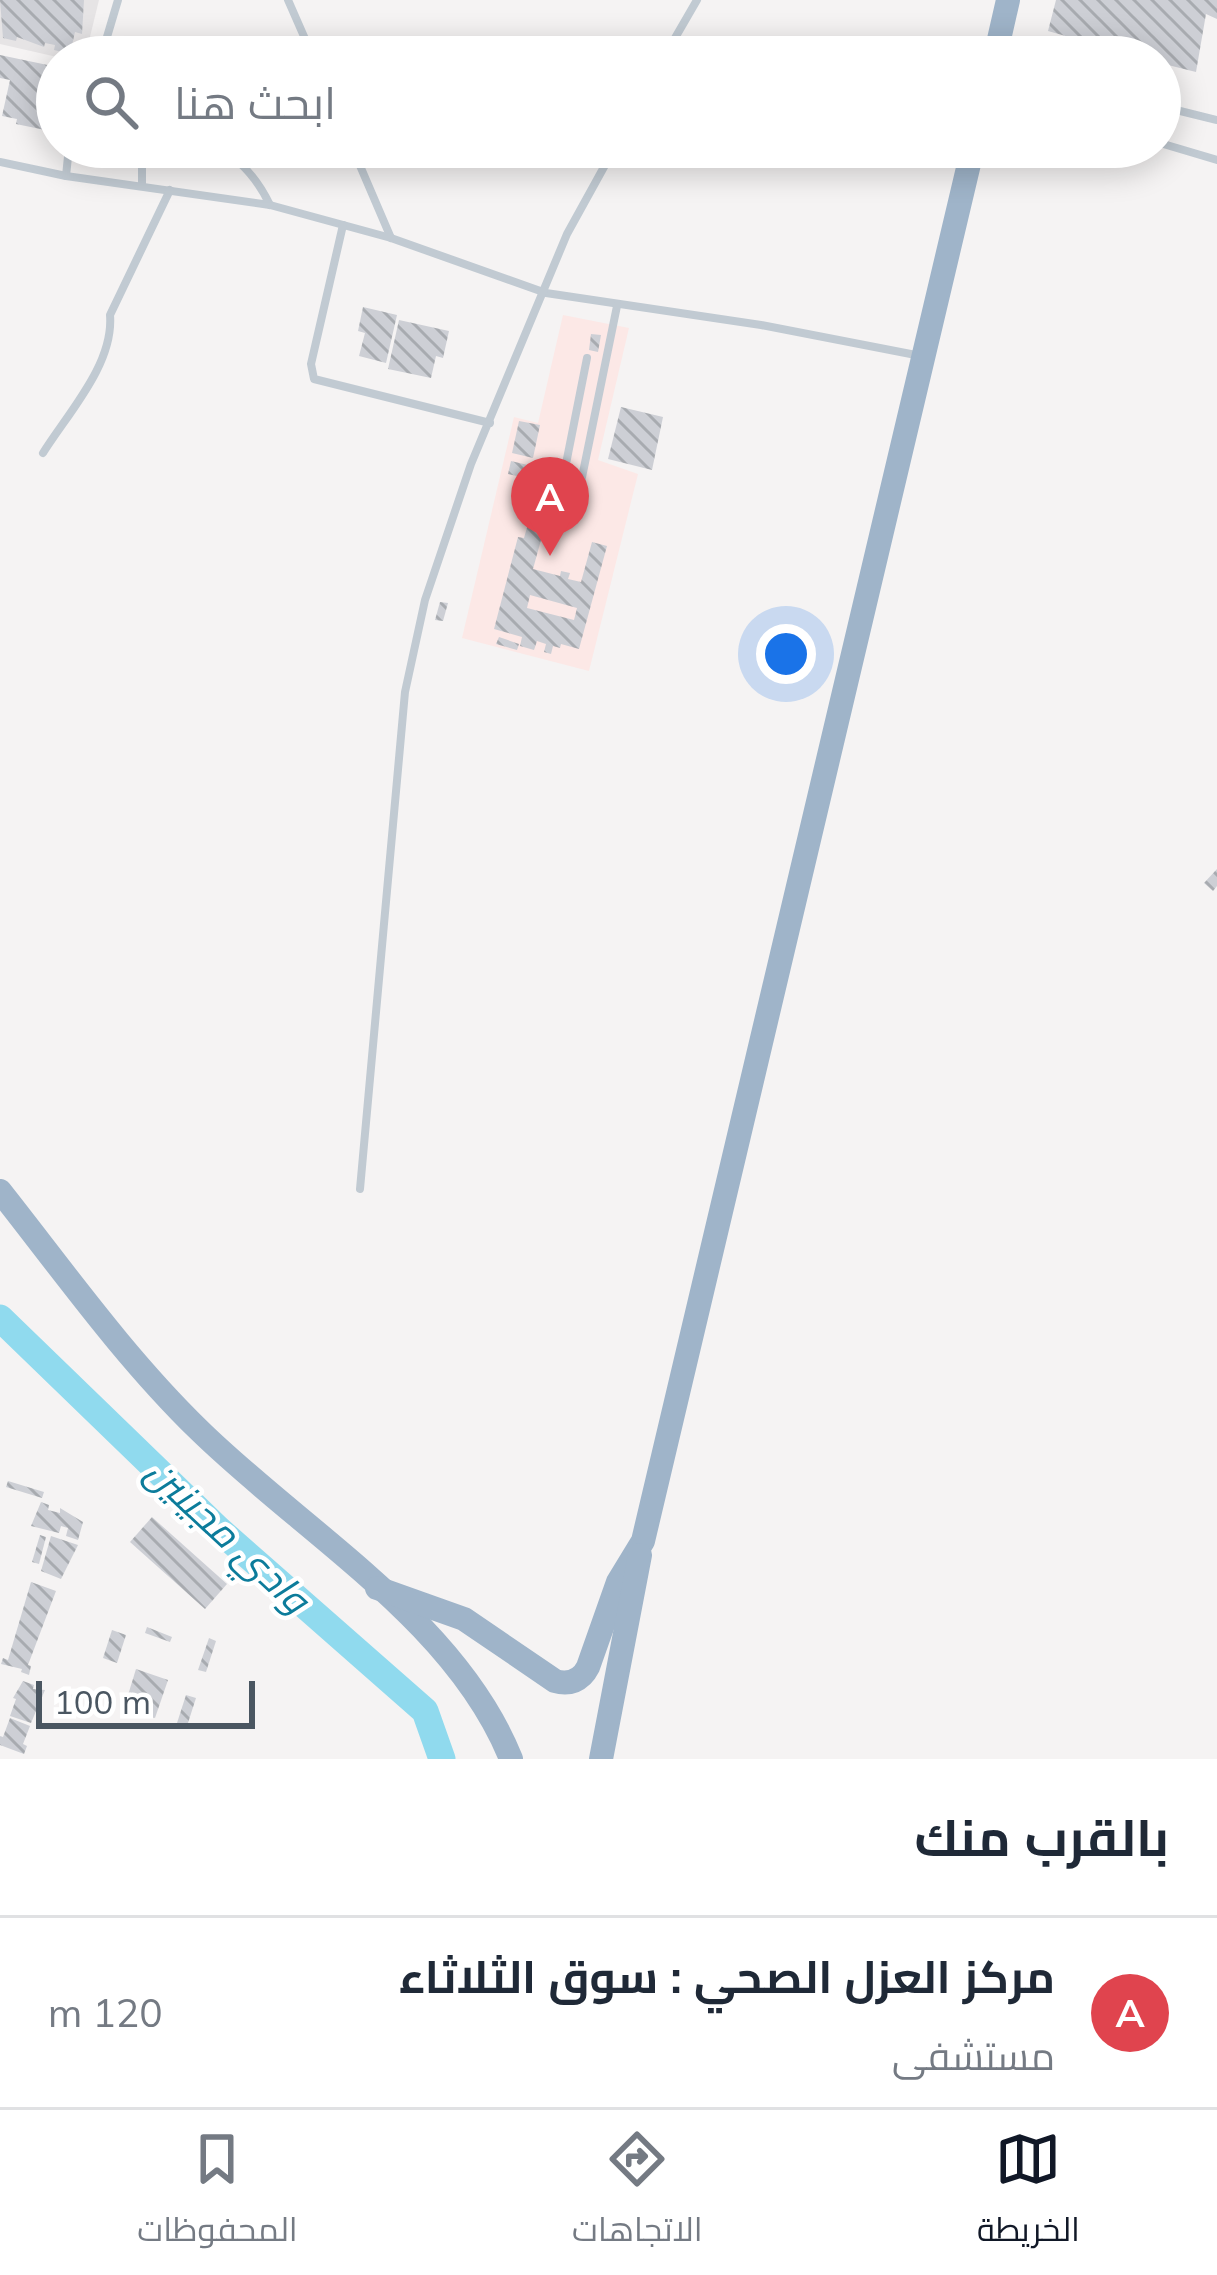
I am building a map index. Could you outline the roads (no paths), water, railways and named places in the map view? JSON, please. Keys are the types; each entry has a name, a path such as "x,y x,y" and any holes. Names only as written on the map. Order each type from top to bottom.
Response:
{"highway":[{"path":"999,36 1008,0"},
{"path":"601,1759 643,1540 968,168"},
{"path":"0,1190 99,1320 161,1391 256,1485 456,1664 484,1705 511,1759"},
{"path":"376,1588 464,1619 555,1681 567,1683 580,1678 588,1667 617,1582 643,1540"}],"lane":[{"path":"107,36 118,0"},
{"path":"288,0 304,36"},
{"path":"676,36 697,0"},
{"path":"1181,111 1217,120"},
{"path":"1181,149 1217,160"},
{"path":"0,162 270,205 391,238 546,293 761,325 922,356"},
{"path":"66,176 67,168"},
{"path":"142,168 142,186"},
{"path":"246,168 270,205"},
{"path":"361,168 391,238"},
{"path":"360,1189 410,661 445,539 567,234 603,168"},
{"path":"43,453 91,379 111,335 110,315 170,190"},
{"path":"344,225 311,364 314,379 491,423"},
{"path":"518,487 574,494 581,487 616,306"},
{"path":"560,494 587,358"}],"waterway":[{"name":"وادي مجينين","path":"0,1318 218,1529 425,1711 442,1759"}],"place":[{"name":"مركز العزل الصحي : سوق الثلاثاء","path":"550,556"}]}
